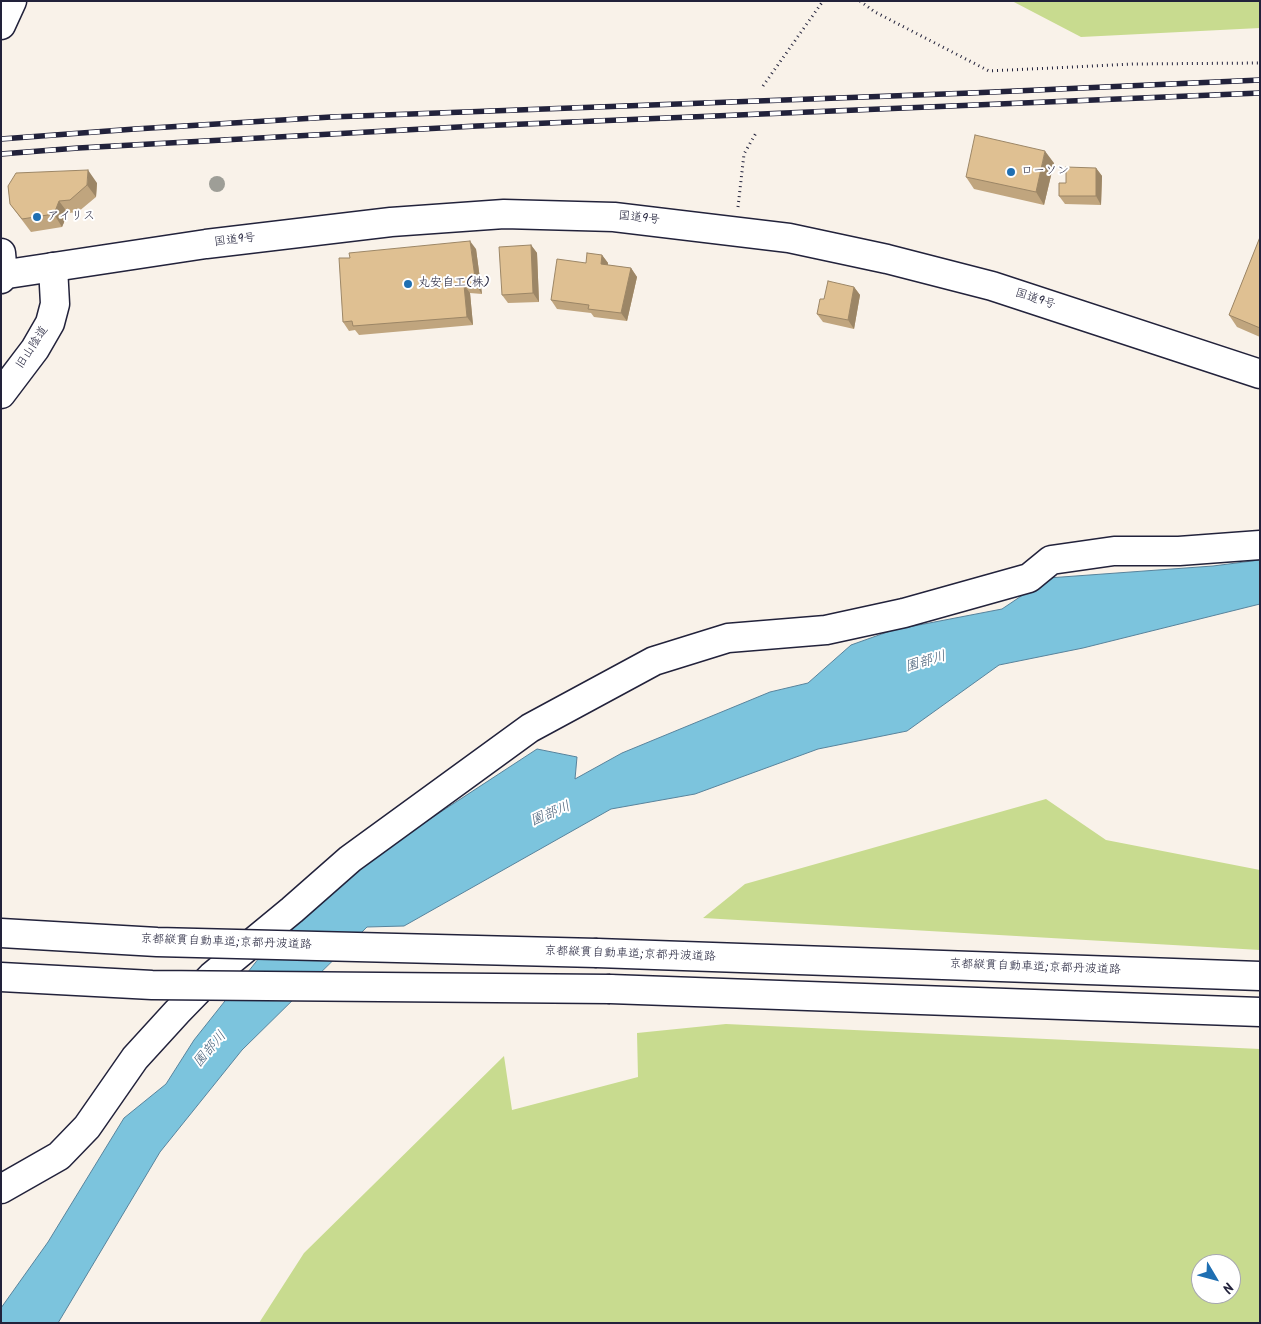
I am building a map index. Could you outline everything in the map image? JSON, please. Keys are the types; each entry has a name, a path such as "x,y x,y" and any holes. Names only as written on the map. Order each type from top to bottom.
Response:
{"main road":[{"path":"1,25 12,1"},
{"name":"国道9号","path":"2,271 381,223 504,214 614,217 789,238 887,259 992,286 1260,374"},
{"name":"旧山陰道","path":"1,394 35,349 50,323 54,304 53,266"},
{"path":"1,1189 59,1156 86,1127 135,1058 212,976 350,859 530,728 654,661 728,638 826,630 904,614 1029,578 1051,560 1114,551 1179,551 1260,545"},
{"name":"京都縦貫自動車道;京都丹波道路","path":"1,933 157,942 597,953 1260,976"},
{"path":"1,976 152,985 610,989 1260,1012"}],"path":[{"path":"763,86 823,1"},
{"path":"860,1 874,12 989,71 1133,64 1260,63"},
{"path":"736,231 744,154 756,133"}],"green space":[{"path":"1012,1 1260,1 1260,28 1081,37"},
{"path":"1046,799 1106,840 1260,870 1260,950 703,918 745,884"},
{"path":"726,1024 1260,1049 1260,1323 259,1323 304,1253 504,1056 512,1110 638,1077 637,1033"}],"water":[{"name":"園部川","path":"1260,560 1260,604 1083,648 999,665 907,731 818,749 695,794 611,809 404,926 367,927 242,1050 160,1152 58,1323 1,1323 1,1308 48,1242 124,1118 166,1084 194,1040 286,924 355,868 537,749 577,757 575,779 622,753 770,692 808,683 851,645 893,630 1002,609 1048,578 1213,566"}],"building":[{"path":"975,135 1045,151 1036,192 966,177"},
{"path":"1066,167 1096,168 1096,196 1059,196 1059,183 1066,183"},
{"path":"88,170 87,185 70,200 59,201 54,214 22,219 10,204 8,186 16,173"},
{"path":"1260,237 1260,328 1229,315"},
{"path":"470,241 476,285 464,285 467,317 353,326 352,321 343,322 339,258 350,258 349,253"},
{"path":"531,245 533,293 502,295 499,247"},
{"path":"587,253 602,255 601,264 631,268 621,313 588,309 589,305 551,300 557,259 586,263"},
{"path":"828,281 854,287 848,320 817,314 820,299 824,299"}],"railway":[{"path":"1,139 331,117 1260,80"},
{"path":"1,154 477,126 1260,93"}],"place":[{"name":"ローソン","path":"1011,172"},
{"name":"アイリス","path":"37,217"},
{"name":"丸安自工(株)","path":"408,284"}]}
